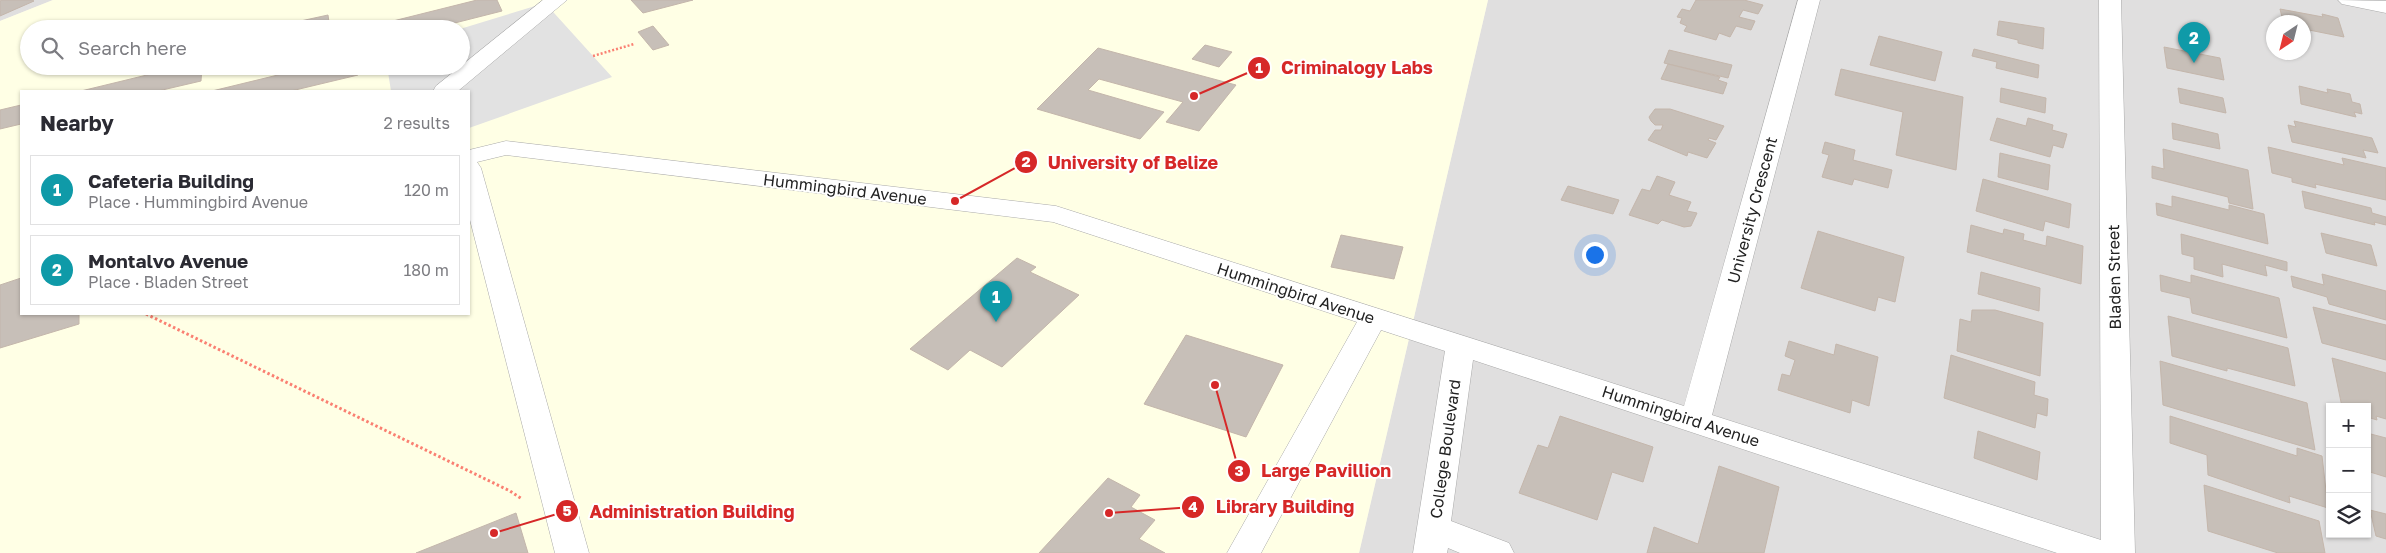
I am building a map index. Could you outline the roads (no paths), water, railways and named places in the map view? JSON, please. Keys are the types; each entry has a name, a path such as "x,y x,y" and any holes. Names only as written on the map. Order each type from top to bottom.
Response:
{"street":[{"path":"470,70 556,0"},
{"name":"University Crescent","path":"1695,420 1809,0"},
{"name":"Bladen Street","path":"2110,0 2118,553"},
{"path":"2348,0 2384,12"},
{"path":"445,90 464,75"},
{"name":"Hummingbird Avenue","path":"470,157 506,148 1056,214 1373,319 1695,420 2099,553"},
{"path":"470,172 572,553"},
{"path":"1244,553 1373,319"},
{"name":"College Boulevard","path":"1432,541 1460,345"},
{"path":"1432,541 1497,553"}],"place":[{"name":"Montalvo Avenue","path":"2194,63"},
{"name":"Criminalogy Labs","path":"1194,96"},
{"name":"University of Belize","path":"955,201"},
{"name":"Cafeteria Building","path":"996,322"},
{"name":"Large Pavillion","path":"1215,385"},
{"name":"Library Building","path":"1109,513"},
{"name":"Administration Building","path":"494,533"}]}
